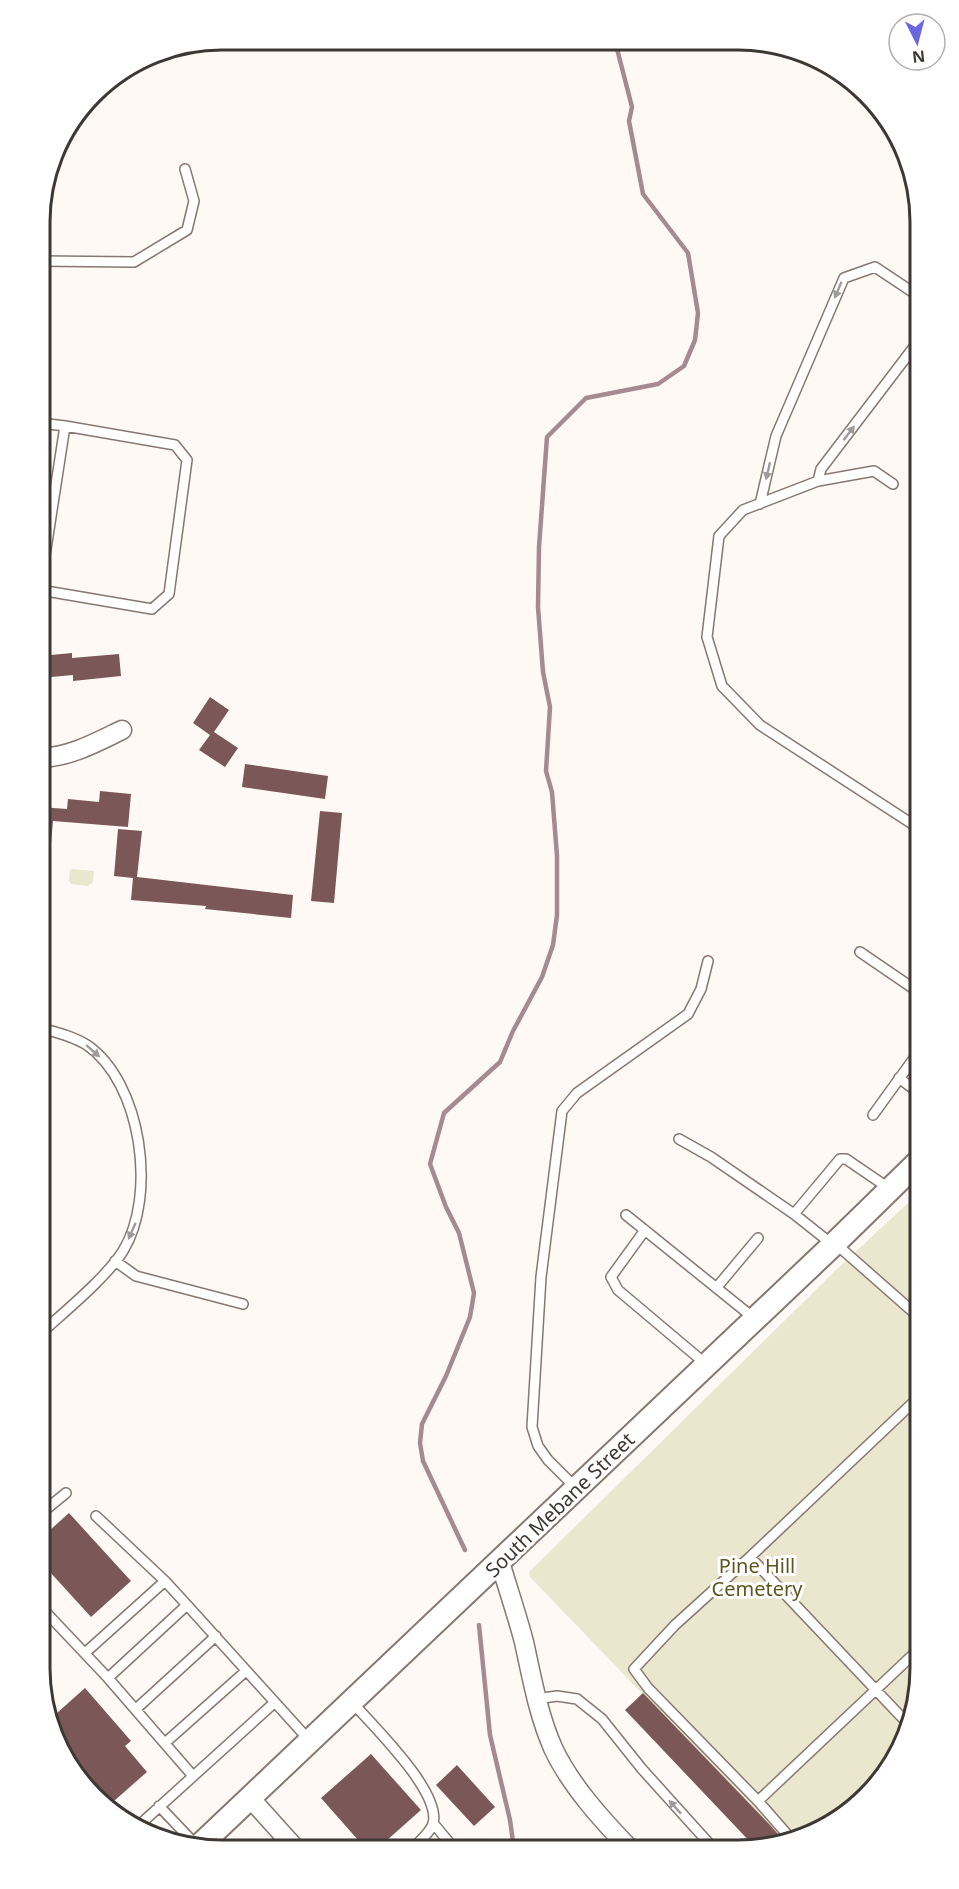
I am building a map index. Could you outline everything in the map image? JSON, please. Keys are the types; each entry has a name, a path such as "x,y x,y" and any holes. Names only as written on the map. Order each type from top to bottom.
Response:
{"street":[{"path":"50,758 57,758 83,749 122,730"},
{"name":"South Mebane Street","path":"208,1839 909,1170"},
{"path":"500,1562 523,1639 536,1699 554,1750 569,1775 604,1822 622,1840"},
{"path":"251,1799 288,1840"}],"lane":[{"path":"50,261 134,262 187,230 194,201 185,169"},
{"path":"760,504 776,436 844,278 874,267 910,290"},
{"path":"818,481 821,469 910,352"},
{"path":"50,424 175,445 187,460 169,594 152,609 50,591"},
{"path":"50,524 65,426"},
{"path":"893,484 874,471 818,481 743,510 719,536 707,637 722,686 760,725 910,822"},
{"path":"860,952 909,986"},
{"path":"577,1489 548,1460 538,1446 532,1427 541,1277 562,1111 577,1093 687,1014 701,989 708,961"},
{"path":"50,1031 87,1045 109,1065 124,1091 135,1124 142,1190 137,1220 123,1251 103,1275 50,1325"},
{"path":"873,1115 909,1064"},
{"path":"899,1078 909,1086"},
{"path":"679,1139 711,1157 794,1214 834,1244 909,1309"},
{"path":"794,1214 840,1159 846,1159 890,1189"},
{"path":"626,1215 755,1319"},
{"path":"645,1230 610,1277 618,1290 707,1365"},
{"path":"717,1287 758,1238"},
{"path":"115,1261 136,1276 243,1304"},
{"path":"786,1832 648,1688 633,1669 675,1625 909,1406"},
{"path":"50,1506 66,1493"},
{"path":"96,1516 165,1581 310,1742"},
{"path":"750,1557 902,1718"},
{"path":"85,1653 165,1581"},
{"path":"108,1678 187,1605"},
{"path":"50,1616 136,1709 193,1776"},
{"path":"136,1709 216,1636"},
{"path":"758,1801 909,1658"},
{"path":"166,1743 246,1671"},
{"path":"536,1699 557,1696 577,1699 602,1719 642,1769 706,1840"},
{"path":"352,1702 418,1778 431,1804 433,1823 447,1840"},
{"path":"144,1820 274,1703"},
{"path":"159,1806 187,1836"},
{"path":"422,1840 433,1823"}],"green space":[{"path":"70,870 94,871 93,882 88,886 71,884"},
{"name":"Pine Hill Cemetery","path":"909,1202 909,1679 904,1712 886,1753 874,1772 859,1789 833,1811 814,1822 778,1835 530,1577 529,1572 838,1268"}],"building":[{"path":"72,653 72,658 119,654 121,676 73,681 73,675 50,677 50,655"},
{"path":"210,697 229,710 214,732 238,748 225,767 199,750 210,735 193,723"},
{"path":"245,764 328,776 325,799 242,787"},
{"path":"100,791 131,794 128,827 53,821 50,855 50,808 67,809 68,799 99,802"},
{"path":"320,811 342,813 334,903 311,901"},
{"path":"118,829 142,831 137,877 293,895 291,918 205,909 206,906 131,900 133,878 114,876"},
{"path":"69,1513 131,1581 91,1617 50,1572 50,1530"},
{"path":"85,1688 131,1741 125,1746 147,1772 114,1801 92,1781 78,1763 67,1744 56,1714"},
{"path":"643,1693 779,1835 748,1839 625,1710"},
{"path":"371,1754 421,1810 387,1840 358,1840 321,1798"},
{"path":"457,1765 495,1807 474,1826 436,1785"}],"waterway":[{"path":"465,1550 423,1461 420,1443 422,1424 446,1376 470,1317 474,1293 459,1233 446,1207 430,1164 444,1113 500,1062 513,1031 542,977 553,945 557,915 557,856 552,792 546,771 550,707 543,672 538,607 539,547 547,437 586,398 658,384 684,366 695,340 698,313 688,253 643,194 629,121 632,107 617,49"},
{"path":"479,1625 490,1735 513,1840"}]}
